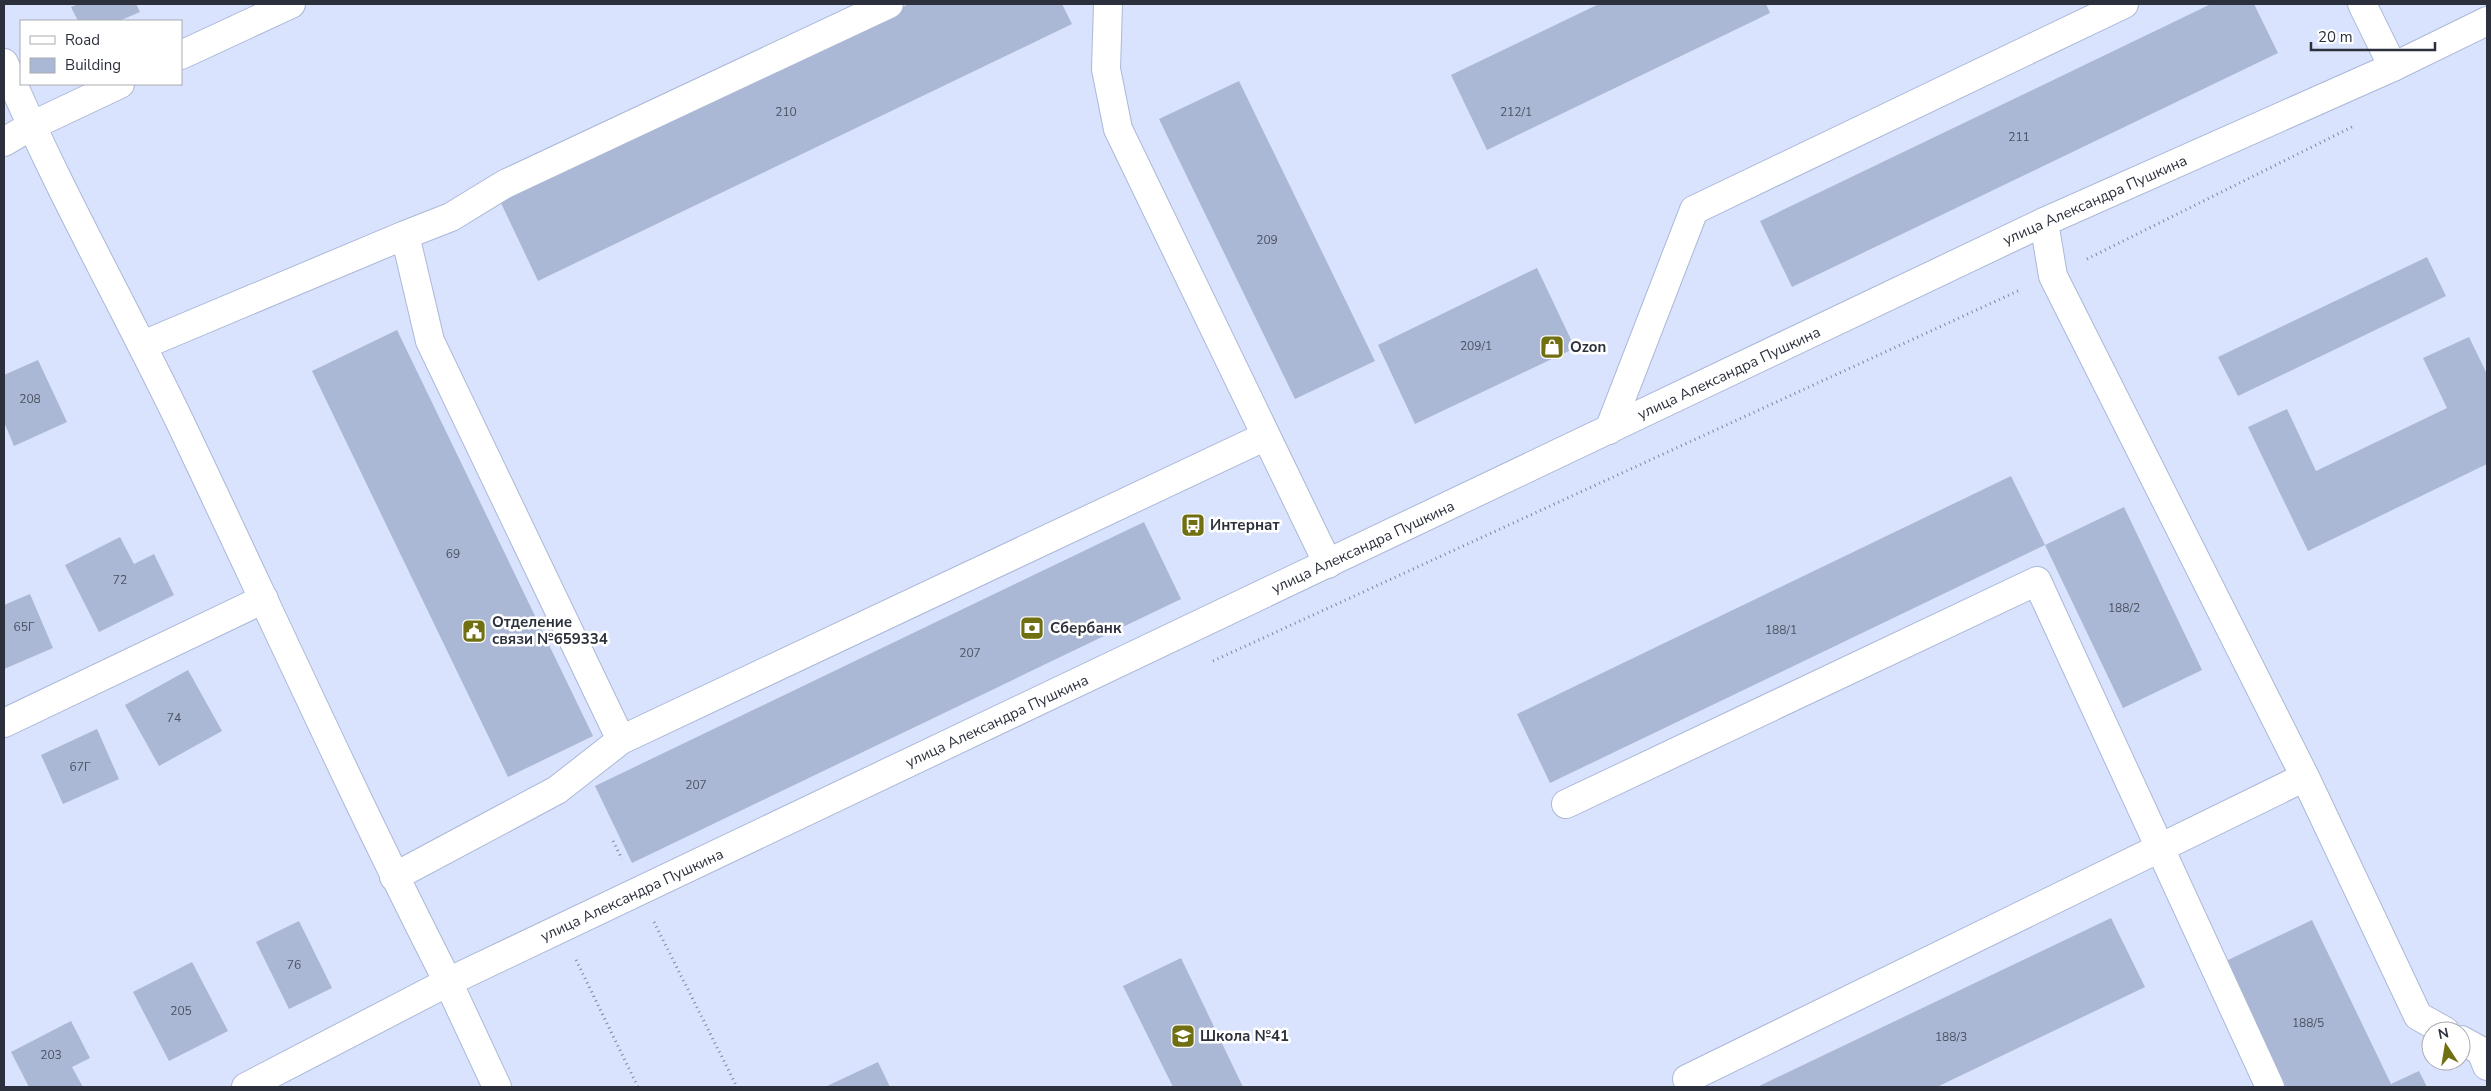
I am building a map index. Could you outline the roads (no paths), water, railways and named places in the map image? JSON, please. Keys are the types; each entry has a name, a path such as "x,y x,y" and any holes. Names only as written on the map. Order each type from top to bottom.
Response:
{"main road":[{"path":"182,55 291,4"},
{"path":"143,345 451,217 505,184 889,4"},
{"path":"1108,4 1106,69 1118,129 1328,564"},
{"path":"1609,430 1694,210 2124,4"},
{"path":"2362,4 2393,67"},
{"name":"улица Александра Пушкина","path":"246,1087 448,982 2044,222 2393,67 2487,21"},
{"path":"4,63 31,126 143,345 394,877 448,982 497,1087"},
{"path":"4,142 31,126 118,85"},
{"path":"2044,222 2053,276 2305,777 2418,1016 2427,1021"},
{"path":"404,235 430,341 621,740"},
{"path":"394,877 557,790 621,740 1266,436"},
{"path":"1566,804 2037,581 2270,1087"},
{"path":"4,723 264,599"},
{"path":"1687,1079 2305,777"},
{"path":"2471,1045 2481,1050 2487,1066"}],"place":[{"name":"Ozon","path":"1552,347"},
{"name":"Интернат","path":"1193,525"},
{"name":"Сбербанк","path":"1032,628"},
{"name":"Отделение связи №659334","path":"474,631"},
{"name":"Школа №41","path":"1183,1036"}]}
